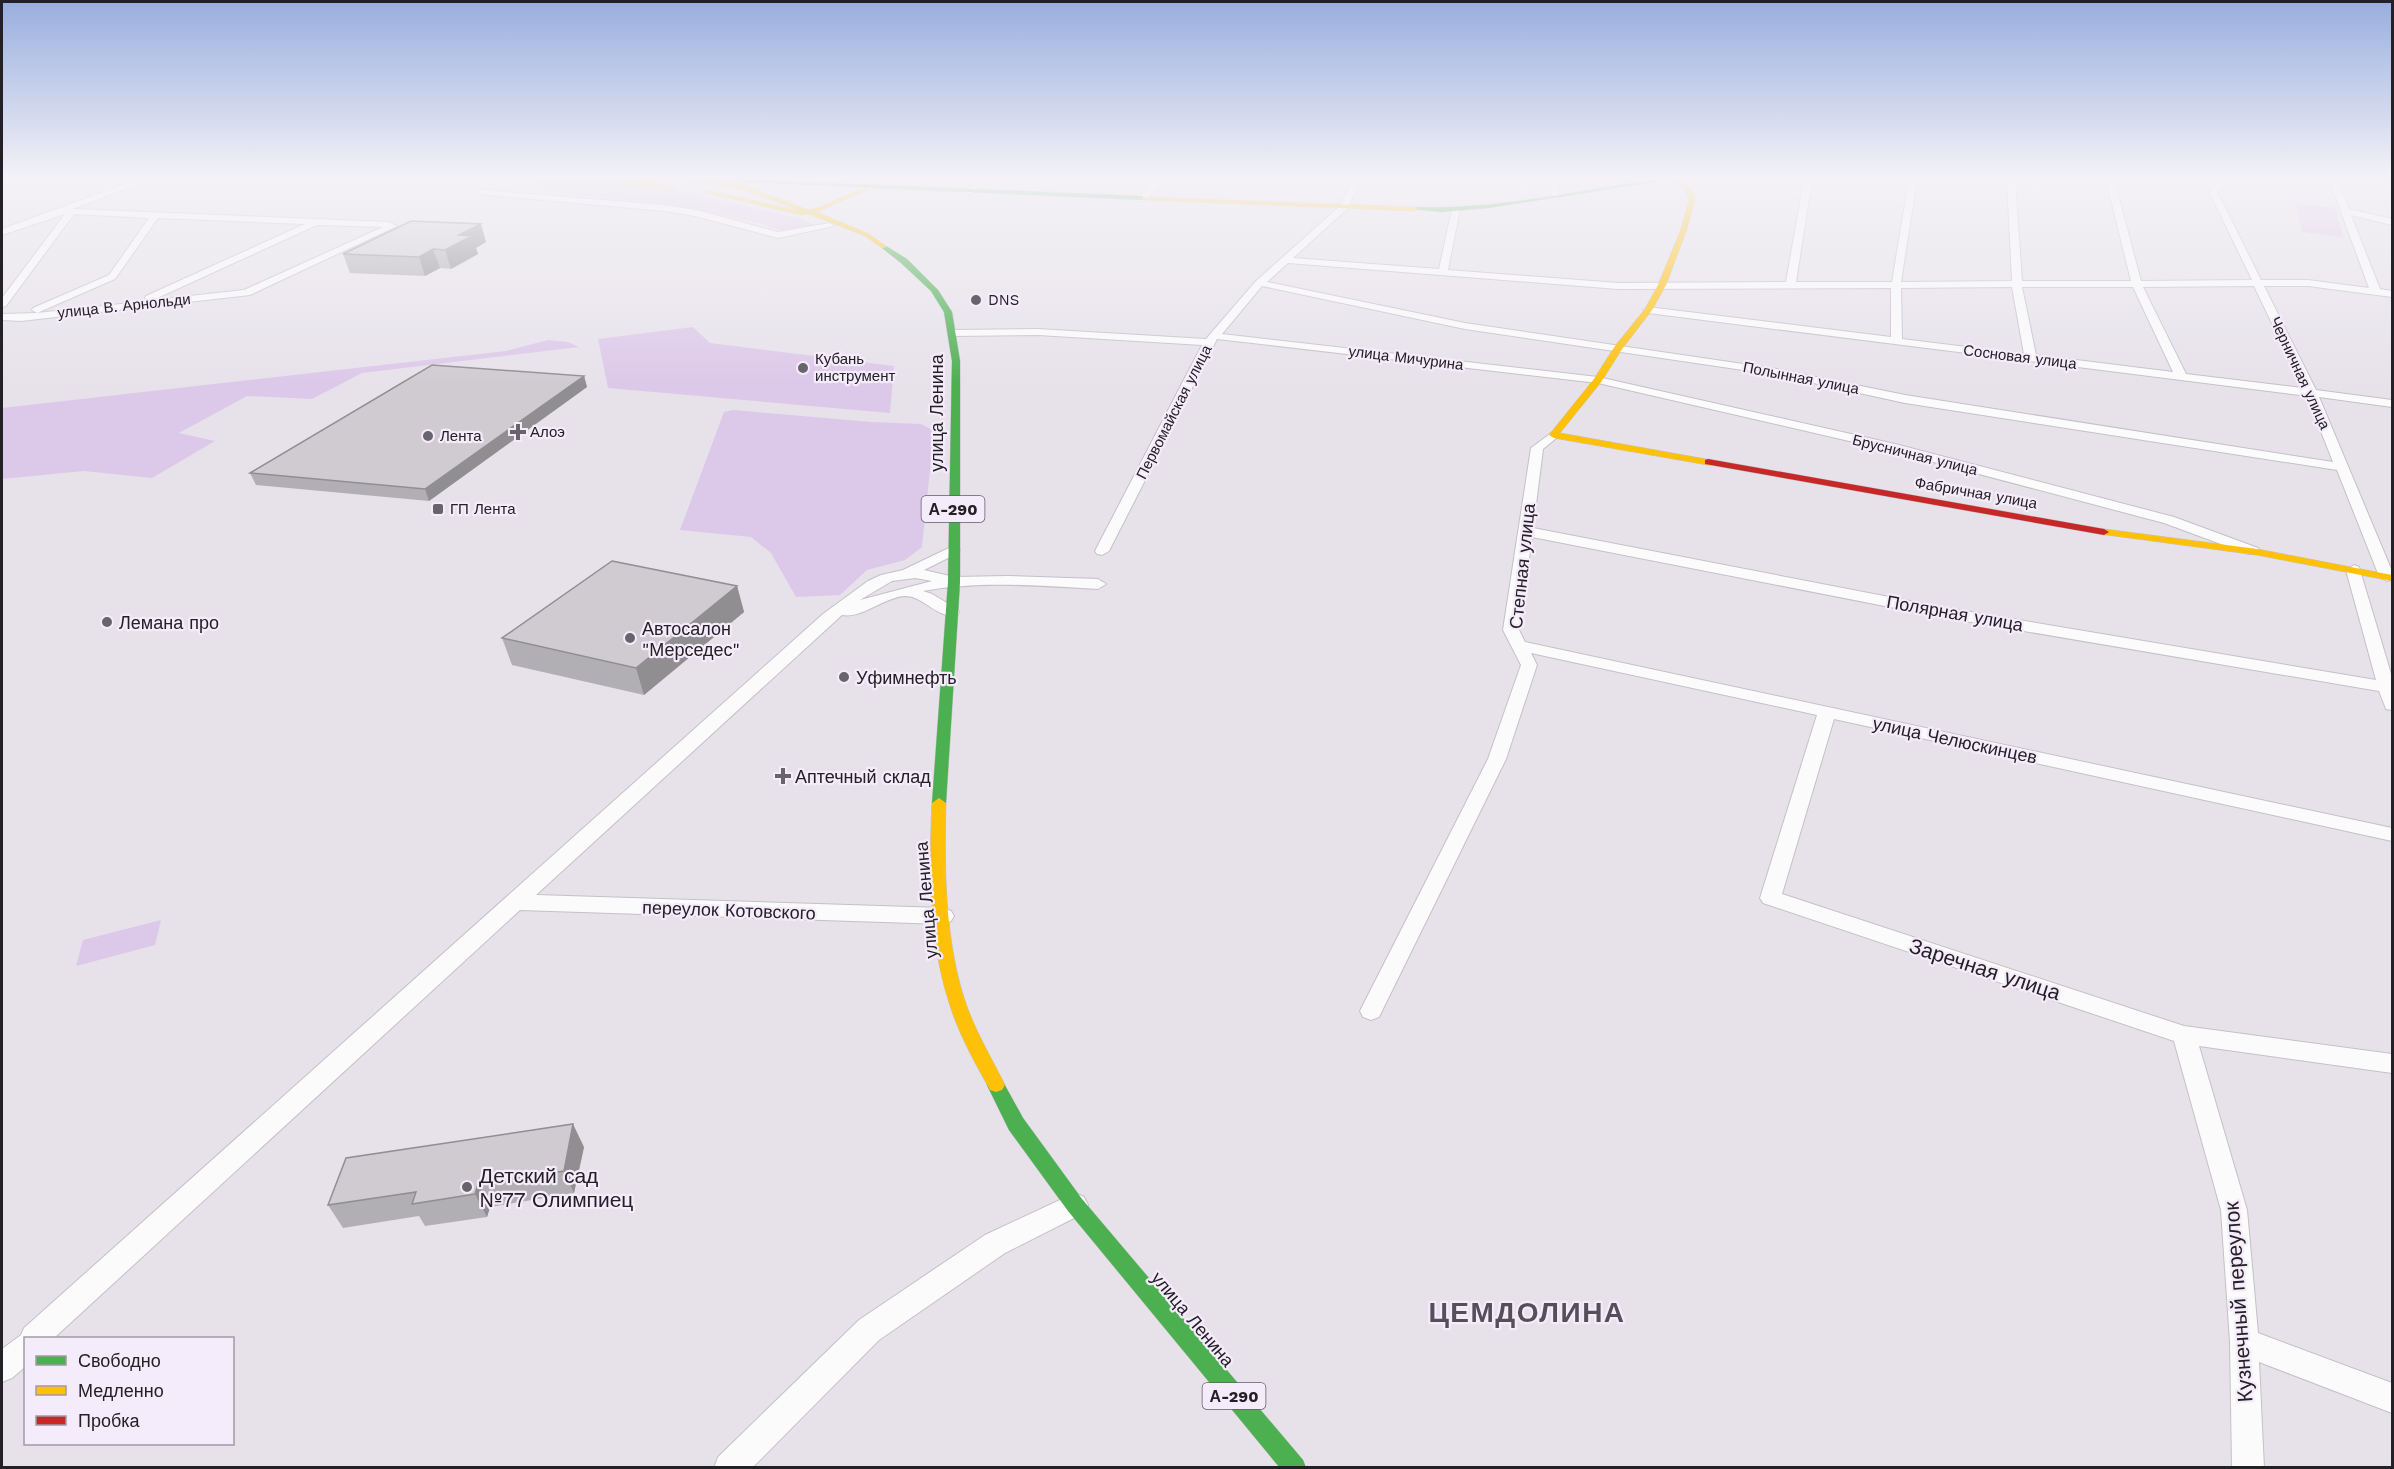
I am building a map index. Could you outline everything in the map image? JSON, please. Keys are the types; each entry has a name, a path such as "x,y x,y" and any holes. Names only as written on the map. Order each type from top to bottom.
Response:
{"main road":[{"name":"улица Ленина","path":"886,248 904,261 934,290 948,312 953,333 956,398 954,582 938,825 943,916 953,988 979,1051 1016,1124 1075,1205 1295,1467"},
{"name":"Степная улица","path":"1554,435 1598,380 1618,348 1648,310 1662,285 1677,248"},
{"name":"Фабричная улица","path":"1554,435 2098,531 2257,552 2390,577"}],"street":[{"path":"2,304 44,248"},
{"path":"2,329 16,323 21,318 112,277 133,248"},
{"path":"135,305 261,248"},
{"name":"улица В. Арнольди","path":"2,317 21,318 246,293 352,248"},
{"name":"Первомайская улица","path":"1102,550 1212,339 1260,283 1300,248"},
{"path":"1443,272 1448,248"},
{"path":"1790,286 1796,248"},
{"path":"1897,342 1896,285 1902,248"},
{"path":"2015,248 2017,285 2031,359"},
{"path":"2128,248 2138,284 2181,376"},
{"name":"Черничная улица","path":"2241,248 2311,392 2390,577"},
{"path":"2360,248 2376,292"},
{"path":"1286,260 1618,286 2308,283 2392,294"},
{"path":"2,282 17,282"},
{"name":"Полынная улица","path":"1260,283 1465,326 1777,372 1905,399 2343,467"},
{"name":"Сосновая улица","path":"1648,310 2392,402"},
{"name":"улица Мичурина","path":"953,333 1038,332 1212,339 1598,380"},
{"name":"Брусничная улица","path":"1598,380 1890,447 2169,520 2257,552"},
{"name":"Степная улица","path":"1371,1011 1497,759 1529,665 1512,630 1537,448 1554,435"},
{"name":"Полярная улица","path":"1524,531 1941,612 2388,687"},
{"path":"35,1337 829,617 870,585 909,572 953,550"},
{"path":"2354,570 2392,705"},
{"path":"909,572 933,575 954,582"},
{"path":"829,617 905,592 954,582 1002,580 1098,584"},
{"path":"905,592 927,597 951,612"},
{"name":"улица Челюскинцев","path":"1518,645 2392,834"},
{"name":"Заречная улица","path":"1827,713 1770,898 2184,1035 2392,1063"},
{"name":"переулок Котовского","path":"515,902 943,916"},
{"name":"Кузнечный переулок","path":"2184,1035 2235,1210 2244,1342 2248,1467"},
{"path":"729,1467 869,1330 995,1244 1075,1205"},
{"path":"2244,1342 2392,1398"},
{"path":"2,1368 24,1349"}],"shaded area":[{"path":"693,327 710,343 894,366 890,413 608,388 598,339"},
{"path":"548,340 568,342 579,347 362,373 312,399 247,396 179,433 215,441 152,478 84,471 2,479 2,408 506,351"},
{"path":"733,410 921,424 934,431 922,547 905,560 867,570 840,595 796,597 771,553 751,537 680,530 724,412"},
{"path":"161,920 155,945 76,966 83,940"}],"building":[{"path":"356,248 450,248 445,250 433,249 419,257 343,254"},
{"name":"Лента","path":"432,365 584,376 425,489 250,473"},
{"path":"612,561 737,586 636,668 502,638"},
{"path":"573,1124 564,1171 478,1184 475,1194 412,1204 416,1192 328,1205 346,1158"}],"traffic: fast":[{"path":"885,248 904,261 934,290 948,312 956,361 954,582 939,803"},
{"path":"996,1085 1016,1124 1075,1205 1295,1468"}],"traffic: slow":[{"path":"1677,248 1662,285 1648,310 1618,348 1598,380 1554,435 1708,462"},
{"path":"2104,532 2257,552 2392,578"},
{"path":"939,803 940,895 945,944 953,987 966,1024 996,1085"}],"traffic: jam":[{"path":"1708,462 2104,532"}],"place":[{"name":"DNS","path":"976,300"},
{"name":"Кубань инструмент","path":"803,368"},
{"name":"Алоэ","path":"518,432"},
{"name":"Лента","path":"428,436"},
{"name":"ГП Лента","path":"438,509"},
{"name":"Лемана про","path":"107,622"},
{"name":"Автосалон \"Мерседес\"","path":"630,638"},
{"name":"Уфимнефть","path":"844,677"},
{"name":"Аптечный склад","path":"783,776"},
{"name":"Детский сад №77 Олимпиец","path":"467,1187"}],"district":[{"name":"ЦЕМДОЛИНА","path":"1527,1312"}]}
